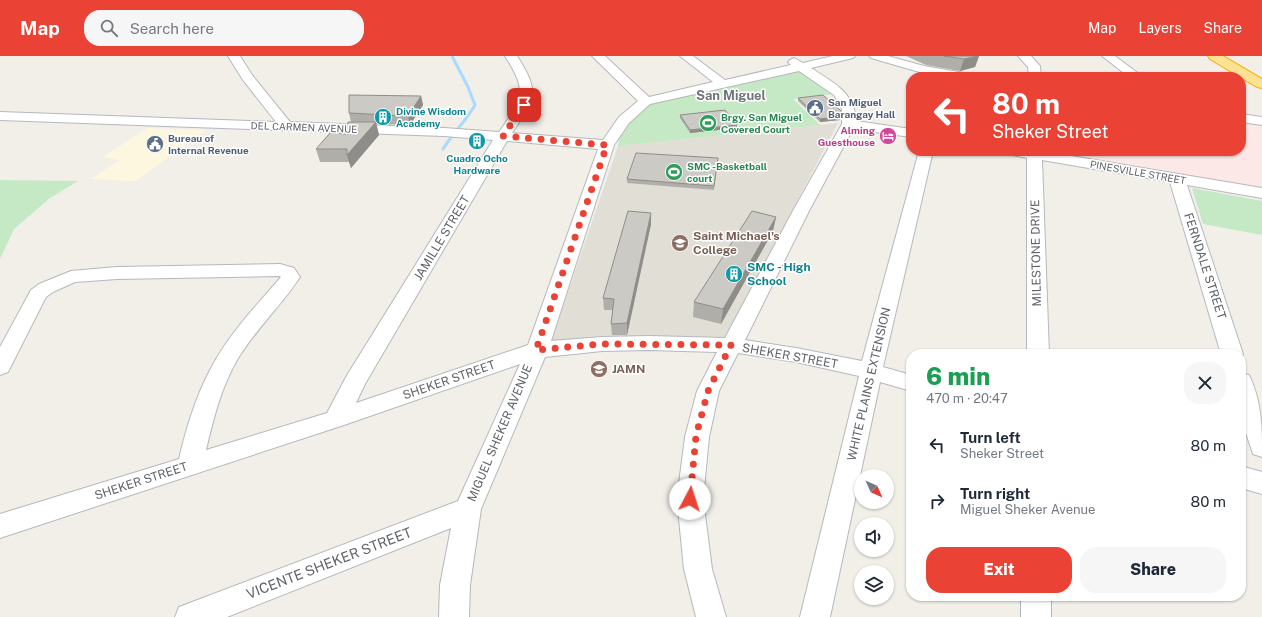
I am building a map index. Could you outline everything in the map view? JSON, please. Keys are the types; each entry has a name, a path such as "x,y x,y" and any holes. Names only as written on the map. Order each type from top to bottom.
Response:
{"highway":[{"path":"1214,56 1241,72"},
{"path":"1224,56 1262,77"},
{"path":"1246,75 1262,84"}],"street":[{"path":"234,56 248,77 286,126"},
{"name":"JAMILLE STREET","path":"336,419 354,383 503,136 524,105 528,93 526,82 521,70 511,56"},
{"path":"598,56 646,101"},
{"path":"686,56 727,82"},
{"path":"700,56 727,82"},
{"name":"MIGUEL SHEKER AVENUE","path":"454,617 455,585 468,509 536,350 607,145 617,128 630,113 646,101 727,82 793,61 849,56"},
{"path":"875,56 898,64 930,72"},
{"path":"1024,56 1034,66 1035,72"},
{"path":"1108,56 1130,72"},
{"path":"711,617 698,569 690,499 696,436 708,391 802,209 849,124 849,109 839,93 793,61"},
{"name":"DEL CARMEN AVENUE","path":"0,116 444,132 607,145"},
{"path":"1246,119 1262,121"},
{"path":"849,124 906,132"},
{"name":"WHITE PLAINS EXTENSION","path":"815,617 871,371 925,156"},
{"name":"MILESTONE DRIVE","path":"1034,156 1038,349"},
{"name":"PINESVILLE STREET","path":"1050,156 1262,193"},
{"name":"FERNDALE STREET","path":"1176,179 1230,349"},
{"path":"0,367 38,294 46,288 70,277 117,273 280,270 287,272 291,277 258,316 227,360 208,401 190,466"},
{"name":"SHEKER STREET","path":"0,526 336,419 536,350 602,344 731,345 796,355 871,371 906,381"},
{"path":"1246,397 1262,447"},
{"path":"1246,478 1262,483"},
{"name":"VICENTE SHEKER STREET","path":"190,617 468,509"},
{"path":"1036,601 1036,617"}],"shaded area":[{"path":"1246,121 1262,123 1262,189 1069,156 1246,156"},
{"name":"Saint Michael's College","path":"838,123 724,340 551,342 618,146"},
{"name":"Bureau of Internal Revenue","path":"147,128 206,130 136,181 91,179 119,160 103,157"}],"green space":[{"path":"800,68 833,94 793,99 820,125 618,146 621,129 649,104"},
{"path":"0,180 78,181 50,198 14,229 0,259"},
{"path":"1192,188 1262,201 1262,235 1203,224"}],"building":[{"path":"944,56 978,56 964,59"},
{"path":"349,95 421,96 408,116 349,113"},
{"name":"San Miguel Barangay Hall","path":"823,95 841,111 841,116 820,119 798,98"},
{"name":"Brgy. San Miguel Covered Court","path":"725,110 737,125 690,130 680,115"},
{"path":"348,122 376,122 347,155 347,149 316,149 330,133 348,134"},
{"name":"SMC -Basketball court","path":"636,153 718,158 714,186 627,179"},
{"path":"628,211 651,213 627,323 611,324 614,299 603,298"},
{"name":"SMC - High School","path":"752,211 776,217 723,309 694,302"}],"waterway":[{"path":"443,149 475,105 468,87 452,56"}],"place":[{"name":"San Miguel Barangay Hall","path":"815,108"},
{"name":"Divine Wisdom Academy","path":"383,117"},
{"name":"Brgy. San Miguel Covered Court","path":"708,123"},
{"name":"Alming Guesthouse","path":"888,136"},
{"name":"Cuadro Ocho Hardware","path":"477,141"},
{"name":"Bureau of Internal Revenue","path":"155,144"},
{"name":"SMC -Basketball court","path":"674,172"},
{"name":"Saint Michael's College","path":"680,243"},
{"name":"SMC - High School","path":"734,274"},
{"name":"JAMN","path":"599,369"}],"district":[{"name":"San Miguel","path":"731,95"}],"route":[{"path":"524,105 503,136 607,145 536,350 602,344 649,343 731,345 708,391 696,436 690,499"}]}
